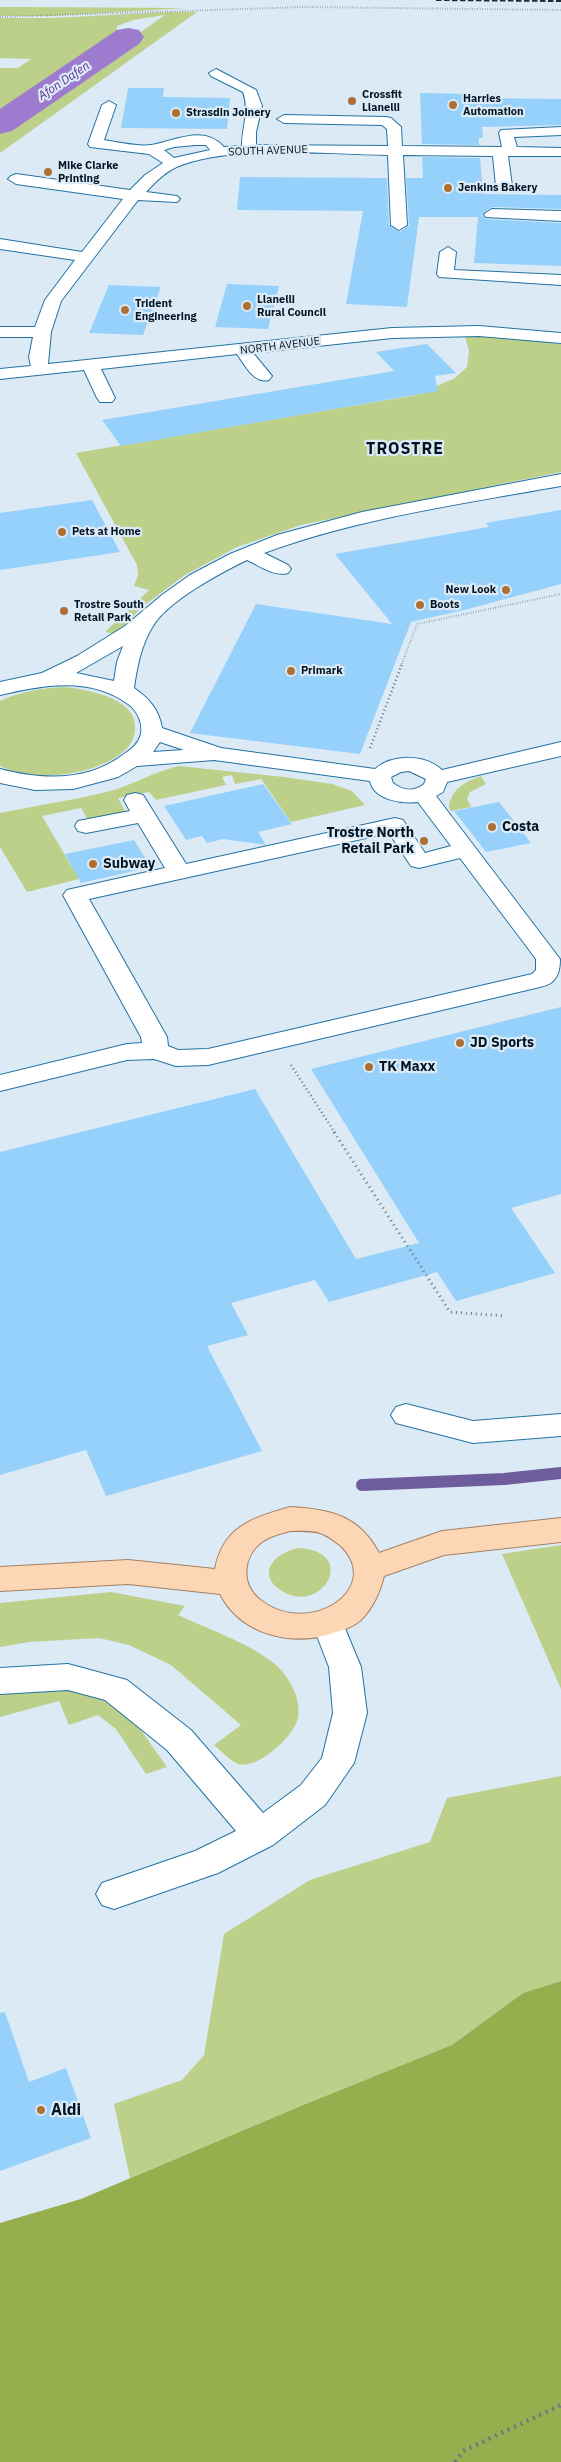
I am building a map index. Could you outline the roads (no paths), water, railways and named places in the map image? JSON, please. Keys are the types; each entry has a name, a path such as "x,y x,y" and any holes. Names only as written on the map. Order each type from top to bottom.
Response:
{"main road":[{"path":"290,1520 312,1520 326,1524 351,1536 364,1552 369,1569 367,1587 359,1602 346,1614 328,1623 308,1627 287,1627 267,1621 250,1611 238,1598 231,1583 230,1567 237,1550 250,1535 268,1525 290,1520"},
{"path":"369,1569 442,1543 561,1530"},
{"path":"0,1579 128,1572 231,1583"}],"street":[{"path":"216,73 249,90 255,106 247,145 249,150"},
{"path":"109,105 95,144 154,150 173,163"},
{"path":"284,119 386,122 394,127 400,224"},
{"path":"504,186 506,134 561,131"},
{"path":"154,150 165,144 192,140 210,141 221,152"},
{"name":"SOUTH AVENUE","path":"40,371 38,357 42,332 53,300 135,194 150,178 173,163 221,152 249,150 561,152"},
{"path":"16,179 108,193 135,194 172,199"},
{"path":"492,214 561,216"},
{"path":"0,244 86,257"},
{"path":"448,252 445,274 561,280"},
{"name":"NORTH AVENUE","path":"0,374 91,366 392,333 479,331 561,338"},
{"path":"0,332 42,332"},
{"path":"242,350 263,376"},
{"path":"91,366 106,398"},
{"path":"46,679 92,658 144,622 168,600 198,579 247,553 319,529 370,516 561,480"},
{"path":"499,492 516,508"},
{"path":"247,553 281,570"},
{"path":"123,691 127,662 144,622"},
{"path":"0,689 18,683 46,679 74,678 91,681 123,691 141,702 151,716 152,732 146,747 132,760 111,772 86,779 58,783 32,782 0,776"},
{"path":"0,1083 128,1052 156,1051 176,1058 208,1057 540,980 548,972 548,958 464,850 430,786 427,768 409,764 391,767 380,776 217,754 152,732"},
{"path":"380,776 382,786 395,794 414,796 430,786 561,749"},
{"path":"132,760 217,754"},
{"path":"0,790 32,782"},
{"path":"86,826 139,807 179,872"},
{"path":"156,1051 154,1037 76,895 395,826 419,861 464,850"},
{"path":"406,1415 473,1432 561,1425"},
{"path":"114,1894 206,1862 261,1835 313,1795 337,1763 350,1713 345,1667 328,1623"},
{"path":"0,1681 68,1677 115,1689 179,1740 261,1835"}],"waterway":[{"name":"Afon Dafen","path":"0,124 128,37"},
{"path":"362,1485 504,1479 561,1473"}],"railway":[{"path":"436,0 561,1"}],"place":[{"name":"Crossfit Llanelli","path":"352,101"},
{"name":"Harries Automation","path":"453,105"},
{"name":"Strasdin Joinery","path":"176,113"},
{"name":"Mike Clarke Printing","path":"48,172"},
{"name":"Jenkins Bakery","path":"448,188"},
{"name":"Llanelli Rural Council","path":"247,306"},
{"name":"Trident Engineering","path":"125,310"},
{"name":"Pets at Home","path":"62,532"},
{"name":"New Look","path":"506,590"},
{"name":"Boots","path":"420,605"},
{"name":"Trostre South Retail Park","path":"64,611"},
{"name":"Primark","path":"291,671"},
{"name":"Costa","path":"492,827"},
{"name":"Trostre North Retail Park","path":"424,841"},
{"name":"Subway","path":"93,864"},
{"name":"JD Sports","path":"460,1043"},
{"name":"TK Maxx","path":"369,1067"},
{"name":"Aldi","path":"41,2110"}],"district":[{"name":"TROSTRE","path":"405,449"}]}
